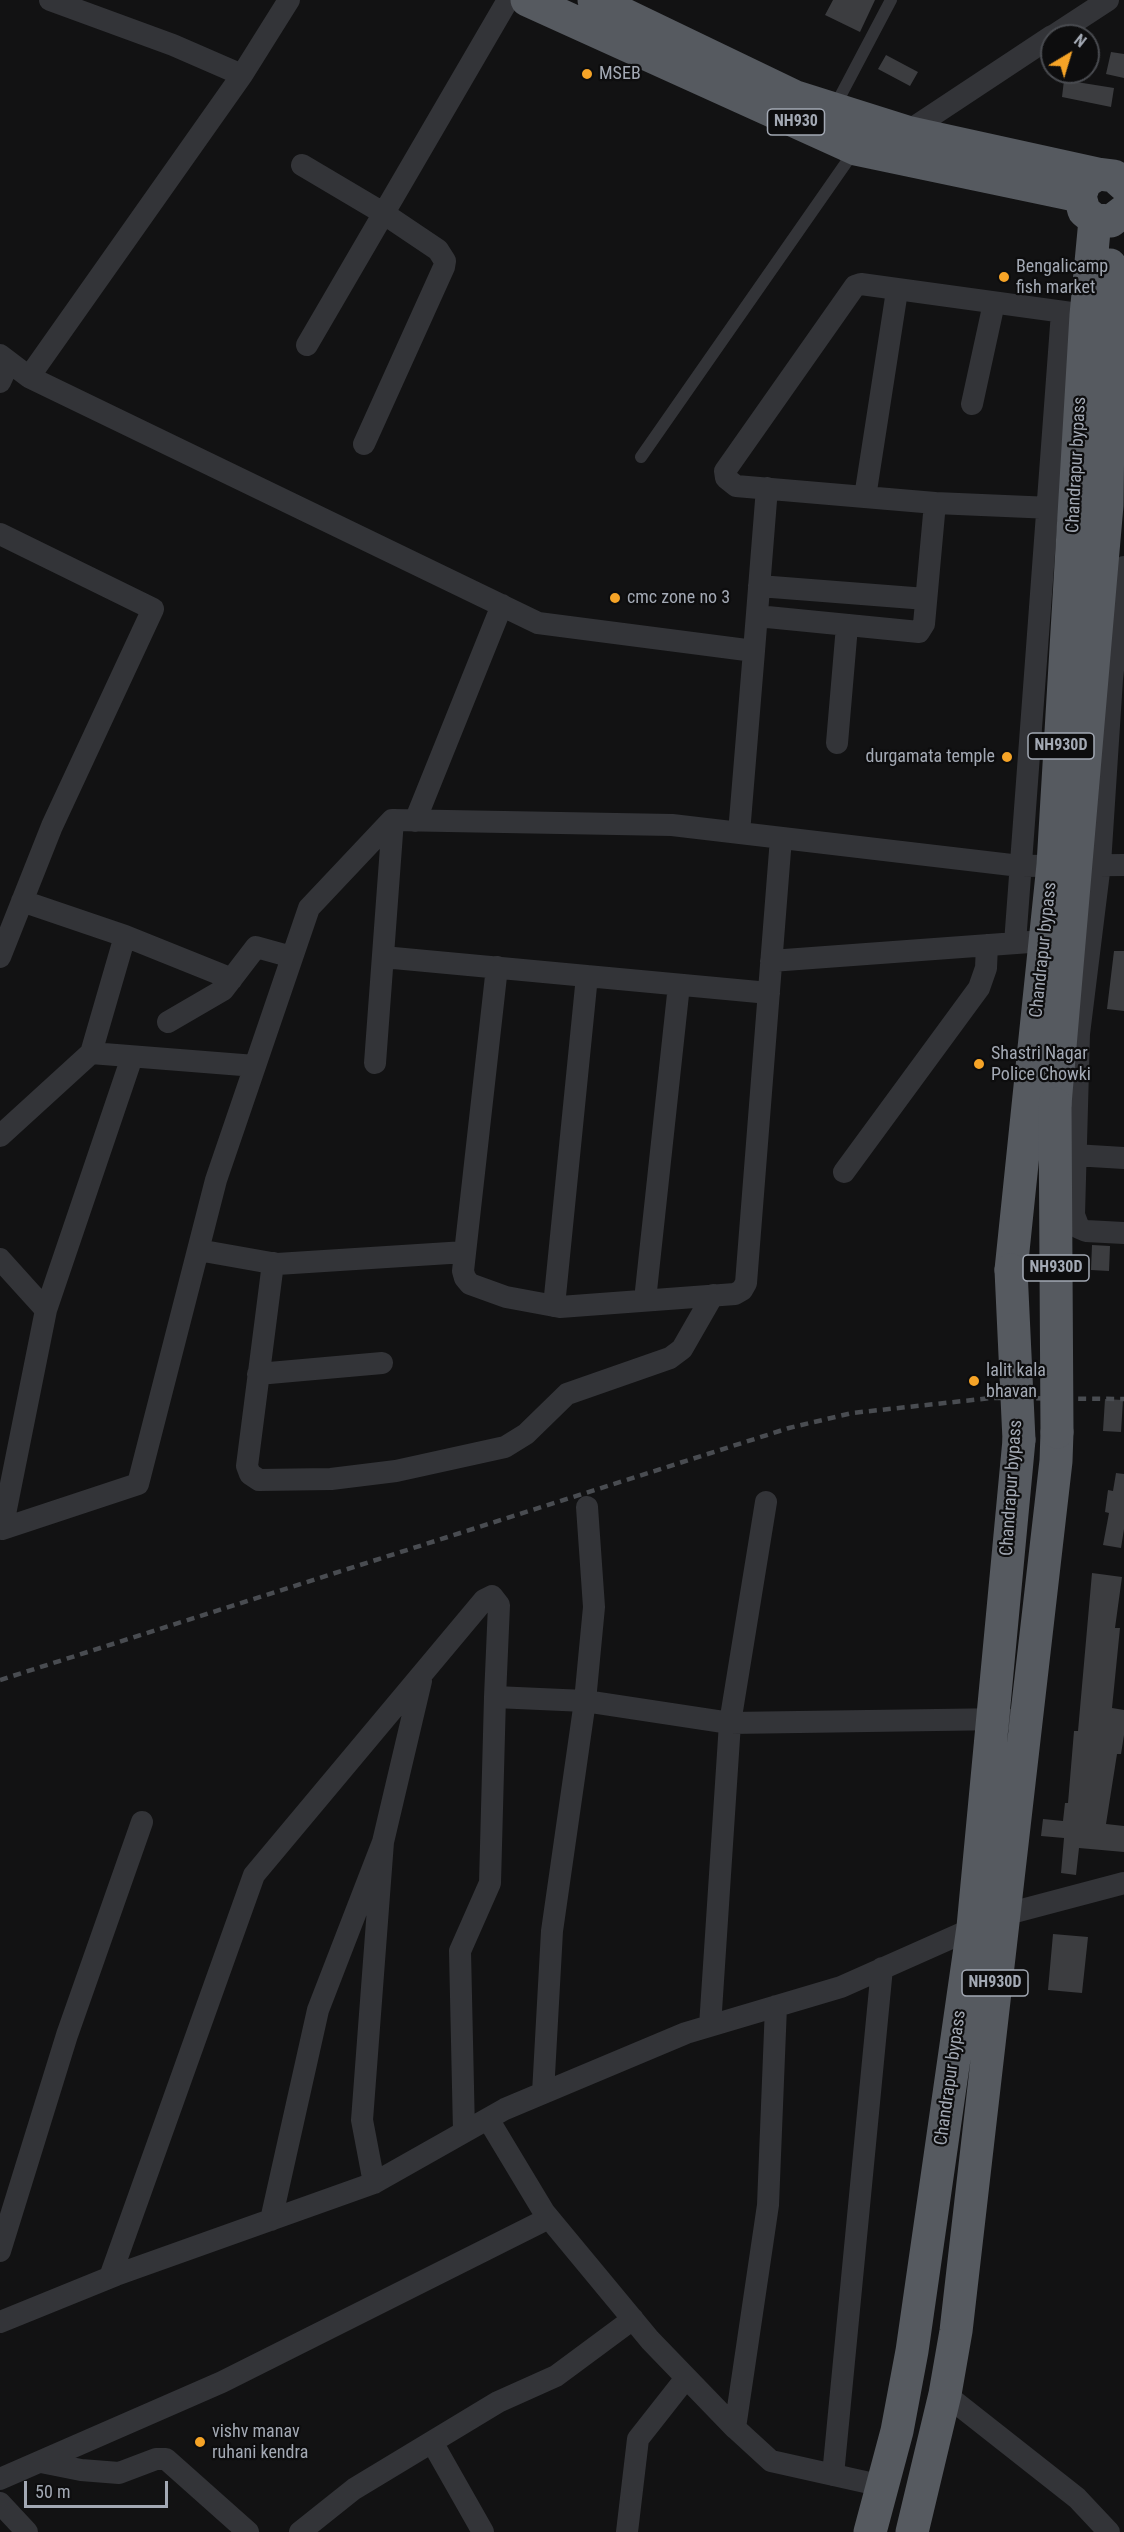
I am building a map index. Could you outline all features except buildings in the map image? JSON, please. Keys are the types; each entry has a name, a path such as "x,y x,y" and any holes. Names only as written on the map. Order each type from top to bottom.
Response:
{"highway":[{"name":"NH930","path":"527,0 856,149 1109,195"},
{"name":"NH930","path":"594,0 796,97 1109,195"},
{"name":"Chandrapur bypass","path":"912,2532 945,2394 956,2331 1056,1461 1055,1104 1076,865 1088,507 1117,262 1109,195"},
{"name":"Chandrapur bypass","path":"870,2532 897,2431 912,2351 973,1927 1019,1440 1011,1270 1030,942 1076,865 1109,678 1088,507 1074,314 1109,195"}],"street":[{"path":"50,0 173,45 242,75"},
{"path":"29,377 242,75 289,0"},
{"path":"308,345 508,0"},
{"path":"1071,24 1108,0"},
{"path":"907,132 1040,44"},
{"path":"302,165 383,213 443,255 444,267 364,444"},
{"path":"771,961 1030,942 1020,866 1088,507 935,503 736,486 726,478 725,471 849,292 861,284 897,291 1074,314"},
{"path":"866,497 897,291"},
{"path":"972,404 994,303"},
{"path":"3,366 538,623 754,651"},
{"path":"739,833 767,488"},
{"path":"757,616 920,632 924,624 935,503"},
{"path":"0,534 153,609 52,826 0,957"},
{"path":"1109,678 1124,567"},
{"path":"759,586 926,599"},
{"path":"375,1063 383,957 404,820 502,605"},
{"path":"837,743 848,626"},
{"path":"132,1057 46,1310 2,1529 138,1484 216,1180 309,908 404,820 672,825 1020,866 1124,865"},
{"path":"497,968 463,1271 470,1284 506,1297 554,1306 735,1294 742,1290 746,1283 781,838"},
{"path":"1076,865 1079,1034 1074,1215 1079,1228 1086,1231 1124,1233"},
{"path":"22,901 125,936 232,979"},
{"path":"0,1136 91,1053 125,936"},
{"path":"844,1172 979,988 986,968 987,945"},
{"path":"168,1022 217,995 256,947 292,957"},
{"path":"383,957 769,993"},
{"path":"554,1306 586,976"},
{"path":"645,1300 679,985"},
{"path":"91,1053 255,1066"},
{"path":"1074,1155 1124,1158"},
{"path":"198,1250 273,1263 465,1252"},
{"path":"0,1259 46,1310"},
{"path":"273,1263 247,1466 250,1474 259,1480 331,1479 396,1471 505,1447 526,1434 567,1394 670,1358 682,1349 713,1295"},
{"path":"258,1374 382,1363"},
{"path":"710,2026 730,1723 766,1502"},
{"path":"543,2093 552,1931 585,1701 594,1607 587,1506"},
{"path":"110,2277 254,1875 484,1600 492,1596 499,1605 490,1883 460,1952 464,2132"},
{"path":"271,2220 318,2010 383,1842 422,1676"},
{"path":"495,1697 585,1701 730,1723 1025,1719"},
{"path":"1,2245 67,2035 142,1822"},
{"path":"374,2183 362,2121 383,1842"},
{"path":"0,2322 110,2277 374,2183 488,2119 543,2093 686,2033 841,1987 1003,1915 1124,1883"},
{"path":"833,2475 882,1968"},
{"path":"735,2428 768,2205 776,2006"},
{"path":"488,2119 549,2218 633,2319 735,2428 771,2461 883,2486"},
{"path":"0,2479 222,2382 549,2218"},
{"path":"300,2532 354,2489 498,2402 556,2376 633,2319"},
{"path":"627,2532 638,2439 686,2378"},
{"path":"945,2394 1077,2498 1109,2532"},
{"path":"432,2442 483,2532"},
{"path":"41,2462 81,2470 119,2473 156,2459 166,2459 248,2532"},
{"path":"0,2503 27,2532"}],"lane":[{"path":"833,110 891,0"},
{"path":"641,457 856,149"}],"railway":[{"path":"0,1680 789,1428 852,1413 991,1398 1124,1399"}],"place":[{"name":"MSEB","path":"587,74"},
{"name":"Bengalicamp fish market","path":"1004,277"},
{"name":"cmc zone no 3","path":"615,598"},
{"name":"durgamata temple","path":"1007,757"},
{"name":"Shastri Nagar Police Chowki","path":"979,1064"},
{"name":"lalit kala bhavan","path":"974,1381"},
{"name":"vishv manav ruhani kendra","path":"200,2442"}]}
